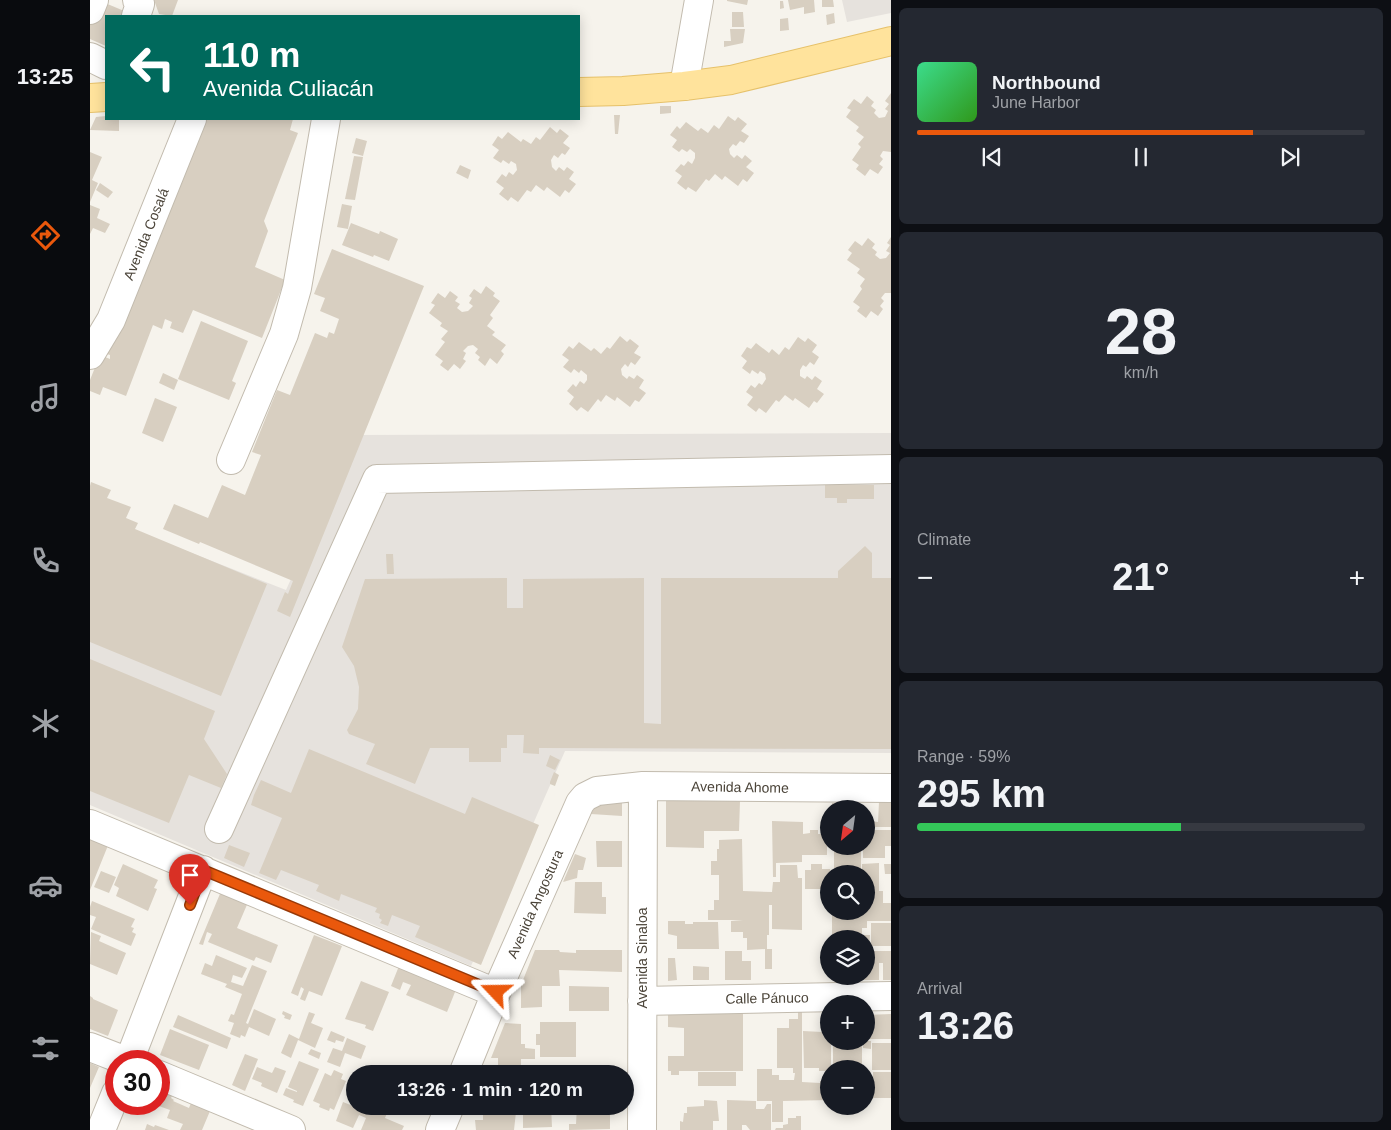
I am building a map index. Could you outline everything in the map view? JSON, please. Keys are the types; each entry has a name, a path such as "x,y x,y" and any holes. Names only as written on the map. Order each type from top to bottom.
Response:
{"main road":[{"path":"580,92 623,91 731,80 891,41"}],"street":[{"path":"90,10 94,0"},
{"path":"136,15 140,4 137,0"},
{"path":"684,86 699,0"},
{"path":"90,57 105,64"},
{"name":"Avenida Cosalá","path":"92,351 98,316 177,120"},
{"name":"Avenida Cosalá","path":"92,351 111,320 192,120"},
{"path":"231,460 284,334 297,288 326,120"},
{"path":"218,829 377,479 891,469"},
{"name":"Avenida Ahome","path":"590,793 643,786 891,788"},
{"name":"Avenida Sinaloa","path":"642,1130 643,786"},
{"name":"Avenida Angostura","path":"467,1065 496,992 580,803 590,793"},
{"path":"90,824 496,992"},
{"path":"131,1050 203,870"},
{"name":"Calle Pánuco","path":"642,1001 891,996"},
{"path":"90,1047 105,1053"},
{"path":"170,1080 292,1130"},
{"path":"101,1130 107,1115"},
{"path":"440,1130 446,1115"}],"shaded area":[{"path":"842,0 891,0 891,13 847,22"},
{"path":"891,433 891,753 565,751 471,966 90,805 90,513 286,590 356,435"}],"building":[{"path":"98,0 134,15 105,15 105,46 90,39 90,13"},
{"path":"154,0 178,0 172,15 159,14"},
{"path":"727,0 748,0 747,5"},
{"path":"788,0 814,0 815,12 804,14 804,7 790,10"},
{"path":"822,0 833,0 834,7 822,7"},
{"path":"780,1 783,1 784,8 780,9"},
{"path":"732,12 743,12 744,27 732,27"},
{"path":"834,13 835,23 827,25 826,15"},
{"path":"788,18 789,30 780,31 780,19"},
{"path":"730,29 745,29 743,43 724,47 724,41 731,41"},
{"path":"891,93 891,152 883,151 880,156 883,159 879,164 883,167 878,174 870,169 865,176 856,169 859,165 852,160 861,147 858,144 864,137 856,131 859,127 846,117 851,110 847,108 854,99 861,104 867,96 874,102 871,106 876,110 874,113 879,118 885,117 888,111 885,109 889,104 885,101"},
{"path":"660,106 671,106 671,113 660,114"},
{"path":"614,115 620,115 618,134 615,134"},
{"path":"105,116 105,120 119,120 119,131 90,130 96,117"},
{"path":"728,116 735,121 738,117 747,124 741,131 749,136 744,143 740,141 736,146 733,144 729,149 730,154 734,158 737,155 742,159 745,155 752,161 746,167 754,173 747,182 743,179 738,186 725,176 722,180 715,174 709,181 706,179 696,192 688,187 686,190 677,183 682,176 675,171 681,164 684,166 688,161 692,164 695,153 690,149 687,152 682,149 679,152 672,147 677,140 670,135 677,126 680,129 686,122 698,131 701,128 708,133 714,125 719,129"},
{"path":"194,120 293,120 290,130 298,133 264,221 268,231 255,267 285,280 262,338 193,310 183,333 170,328 172,322 165,319 162,329 153,325 126,396 103,387 100,395 90,391 90,380 100,355 110,359 110,355 101,352"},
{"path":"550,127 557,133 560,129 569,136 563,143 570,148 565,155 562,153 558,158 554,155 551,160 552,167 556,171 559,167 564,171 567,167 574,172 569,179 576,184 569,193 565,190 560,197 547,187 544,191 536,185 531,192 527,190 518,202 511,197 508,201 499,194 504,188 496,182 502,174 506,177 509,172 513,175 517,170 516,164 511,161 509,164 503,160 501,163 493,158 499,150 492,145 498,136 502,139 508,132 521,142 523,139 531,144 536,137 540,140"},
{"path":"356,138 367,141 363,156 352,153"},
{"path":"90,152 102,157 92,180 98,183 90,202"},
{"path":"354,156 363,157 355,200 345,199"},
{"path":"460,165 471,170 468,179 456,173"},
{"path":"100,183 113,192 108,198 96,190"},
{"path":"342,204 352,206 348,229 337,227"},
{"path":"90,205 100,209 97,218 110,224 105,233 93,228 90,234"},
{"path":"351,223 379,234 380,231 398,239 389,261 342,245"},
{"path":"891,237 891,293 885,293 881,298 884,301 880,306 883,309 878,316 871,311 866,318 857,311 860,307 853,302 862,289 860,286 865,279 857,273 860,269 847,260 852,253 848,250 855,241 862,246 868,238 875,244 872,248 877,252 875,255 880,259 886,258 890,253 886,251 890,245 887,243"},
{"path":"332,249 424,286 290,617 277,611 285,592 288,594 293,581 200,542 199,544 163,529 174,504 208,518 222,485 245,495 261,455 252,452 277,390 290,395 315,333 327,338 329,332 334,334 339,319 320,311 325,298 314,294"},
{"path":"486,286 495,293 493,296 500,301 490,315 493,318 487,326 495,332 492,335 506,345 501,351 504,354 497,364 490,358 485,366 478,360 480,357 475,353 478,349 473,345 468,346 463,351 466,353 463,359 466,361 460,369 454,364 448,371 440,365 443,361 435,355 445,342 441,339 448,331 440,326 442,323 429,313 435,305 431,303 438,293 445,298 450,291 458,297 455,301 460,304 457,308 462,312 468,311 473,306 469,303 472,298 469,296 474,289 481,294"},
{"path":"201,321 248,341 232,381 236,383 229,400 178,379"},
{"path":"620,336 627,342 630,339 639,346 634,353 641,357 635,365 631,362 628,367 625,364 621,369 622,375 627,379 629,376 634,379 637,375 644,380 639,388 646,393 639,402 635,400 630,407 617,397 615,401 606,395 601,402 598,399 588,412 581,407 577,411 569,404 574,397 567,391 573,384 576,387 580,381 584,384 587,380 587,375 581,370 579,373 574,369 571,373 563,367 569,360 562,355 569,346 573,349 579,342 591,351 594,348 601,354 607,347 610,349"},
{"path":"798,337 805,342 808,338 817,345 812,352 819,357 814,365 810,362 806,367 803,365 800,370 800,376 805,379 807,376 812,380 815,376 822,381 817,389 824,394 817,403 814,401 809,408 795,398 793,401 785,395 779,402 776,400 766,413 759,408 756,412 747,405 753,397 746,392 751,385 755,388 759,383 762,385 766,379 765,374 760,371 758,374 752,370 750,374 742,368 747,361 741,356 747,347 751,349 756,343 769,353 772,349 779,355 785,347 789,350"},
{"path":"163,373 178,380 174,390 159,383"},
{"path":"155,398 177,407 163,442 142,433"},
{"path":"91,482 111,490 107,498 131,507 126,518 138,523 135,529 267,584 221,696 90,642"},
{"path":"825,485 874,485 874,499 847,499 847,503 837,503 837,498 825,498"},
{"path":"865,546 872,553 872,578 891,578 891,749 539,748 539,754 523,753 524,735 507,735 507,748 501,748 501,762 469,762 469,748 430,748 415,784 366,764 375,744 349,734 347,730 358,709 359,687 354,666 342,647 365,579 507,578 507,608 523,608 523,579 644,578 644,723 661,724 661,578 838,578 838,571"},
{"path":"386,554 393,554 394,574 387,574"},
{"path":"90,659 215,711 204,739 227,774 221,788 189,775 169,823 90,791"},
{"path":"309,749 465,814 472,797 539,825 481,965 415,937 420,926 392,915 388,926 380,923 382,920 379,918 380,914 375,912 377,908 341,894 339,901 316,891 319,885 281,870 276,880 259,873 282,818 251,805 254,795 261,780 291,793"},
{"path":"550,755 560,760 555,770 546,766"},
{"path":"554,772 559,775 555,786 550,784"},
{"path":"597,799 622,801 622,816 591,814"},
{"path":"666,801 740,801 739,831 704,831 704,848 666,847"},
{"path":"879,802 891,802 891,827 875,827 875,822 878,822"},
{"path":"772,821 803,822 803,834 810,833 810,830 818,830 818,834 820,834 820,855 802,855 802,862 776,863 776,877 773,877"},
{"path":"875,830 891,830 891,846 885,846 885,858 863,858 863,855 875,855"},
{"path":"90,835 109,843 90,890"},
{"path":"742,839 743,891 772,892 773,882 780,882 780,865 797,865 798,878 802,878 802,930 772,929 772,905 769,905 767,949 772,949 772,969 765,969 765,949 747,950 747,938 743,938 743,932 731,932 731,921 743,920 708,920 708,910 714,910 714,900 719,900 719,875 711,875 711,861 717,861 719,840"},
{"path":"596,841 622,841 622,867 597,867"},
{"path":"229,845 250,853 244,867 224,858"},
{"path":"575,854 586,858 583,870 578,870 577,878 563,882"},
{"path":"834,855 861,855 861,865 834,865"},
{"path":"879,863 879,891 883,891 883,903 891,903 891,921 867,921 867,928 862,928 862,930 832,930 832,920 875,920 875,865 862,864"},
{"path":"123,864 158,880 154,888 157,889 148,911 116,896 119,888 114,885"},
{"path":"811,864 822,864 820,865 820,889 805,889 805,870 811,870"},
{"path":"884,864 891,864 891,874 885,874"},
{"path":"101,871 116,877 109,893 94,887"},
{"path":"575,882 602,882 602,897 606,897 606,914 574,913"},
{"path":"222,889 249,900 237,928 278,945 271,963 256,957 254,961 208,942 212,934 207,932 203,945 199,944"},
{"path":"92,901 135,919 131,927 134,928 132,932 136,934 131,946 91,929 96,917 90,915"},
{"path":"668,921 685,921 685,924 693,924 693,922 718,922 719,949 677,949 677,936 668,934"},
{"path":"871,923 891,923 891,946 875,946 875,930 871,930"},
{"path":"91,932 101,936 99,941 126,953 117,975 90,964"},
{"path":"314,935 342,946 322,996 309,991 305,1001 300,999 304,989 301,987 298,996 291,993"},
{"path":"535,950 559,950 560,952 576,953 576,950 622,950 622,972 559,970 560,986 542,986 542,1007 521,1008 521,985"},
{"path":"725,951 742,951 742,961 751,961 751,980 725,980"},
{"path":"875,951 891,951 891,980 883,980 883,963 879,963 879,980 875,980"},
{"path":"216,955 247,968 242,978 233,975 231,982 243,986 252,965 267,971 246,1023 248,1024 254,1009 276,1019 269,1036 249,1027 245,1037 241,1035 240,1038 230,1034 234,1023 228,1021 231,1014 234,1015 242,994 225,987 227,984 201,974 205,963 212,966"},
{"path":"668,958 675,958 677,980 668,981"},
{"path":"399,966 457,987 447,1012 406,995 411,985 403,982 400,990 391,986"},
{"path":"693,966 709,967 709,980 693,980"},
{"path":"361,981 389,992 373,1031 365,1028 366,1025 345,1019"},
{"path":"569,986 609,987 609,1011 569,1011"},
{"path":"90,996 118,1010 108,1036 90,1029"},
{"path":"668,1010 743,1011 743,1071 679,1071 679,1075 671,1075 671,1071 668,1071 668,1056 684,1056 684,1028 668,1027"},
{"path":"283,1011 292,1015 290,1020 284,1018"},
{"path":"309,1012 315,1014 311,1023 323,1028 315,1048 298,1040 291,1058 281,1053 289,1034 299,1039"},
{"path":"798,1012 802,1012 802,1082 820,1083 820,1100 783,1101 783,1122 772,1122 772,1101 757,1101 757,1069 772,1069 772,1075 779,1075 779,1080 794,1080 795,1073 793,1073 793,1068 777,1068 777,1028 789,1028 789,1019 798,1019"},
{"path":"891,1014 891,1039 875,1039 875,1015"},
{"path":"178,1015 231,1038 227,1049 173,1027"},
{"path":"540,1022 576,1022 576,1057 540,1057 540,1045 536,1045 536,1034 540,1034"},
{"path":"505,1023 521,1024 521,1044 525,1044 525,1048 535,1049 535,1059 521,1059 521,1065 498,1065 498,1058 491,1058"},
{"path":"170,1029 209,1045 199,1070 170,1059 170,1050 162,1050"},
{"path":"331,1031 345,1037 343,1042 336,1040 335,1043 327,1040"},
{"path":"803,1031 820,1032 820,1050 831,1050 831,1060 820,1060 820,1071 819,1068 804,1068"},
{"path":"347,1038 366,1046 361,1059 345,1053 340,1067 327,1062 333,1048 342,1051"},
{"path":"875,1043 891,1043 891,1070 875,1070 875,1060 872,1060 872,1050 875,1050"},
{"path":"311,1049 321,1053 319,1059 308,1054"},
{"path":"833,1050 862,1050 862,1060 833,1060"},
{"path":"245,1054 258,1059 245,1091 232,1085"},
{"path":"299,1061 319,1069 303,1106 283,1095 286,1088 297,1092 288,1087"},
{"path":"90,1063 99,1067 90,1088"},
{"path":"257,1067 272,1073 275,1067 286,1071 277,1093 261,1086 262,1083 252,1079"},
{"path":"334,1070 343,1074 341,1079 346,1081 334,1110 330,1108 329,1111 319,1107 320,1104 313,1101 325,1073 331,1076"},
{"path":"698,1072 736,1072 736,1086 698,1086"},
{"path":"875,1072 891,1072 891,1098 875,1098"},
{"path":"170,1095 173,1101 189,1108 191,1103 210,1111 202,1130 180,1130 183,1124 167,1118 170,1115"},
{"path":"704,1100 717,1101 719,1121 713,1121 713,1130 680,1130 680,1121 683,1122 684,1113 687,1113 687,1107 704,1106"},
{"path":"727,1100 756,1101 756,1109 764,1109 767,1104 771,1104 771,1130 750,1130 746,1125 742,1125 742,1130 727,1130"},
{"path":"343,1102 346,1103 346,1115 359,1115 353,1128 336,1121"},
{"path":"359,1115 386,1115 385,1118 404,1126 402,1130 361,1130 366,1118"},
{"path":"483,1115 516,1115 514,1130 476,1130 475,1120 483,1120"},
{"path":"523,1115 551,1115 552,1127 523,1128"},
{"path":"576,1115 610,1115 610,1129 569,1130 569,1124 576,1124"},
{"path":"796,1116 801,1116 801,1130 775,1130 776,1128 783,1128 783,1125 788,1124 788,1118 796,1118"},
{"path":"147,1124 154,1127 155,1125 169,1130 145,1130"}],"route":[{"path":"190,905 203,870 496,992"}]}
